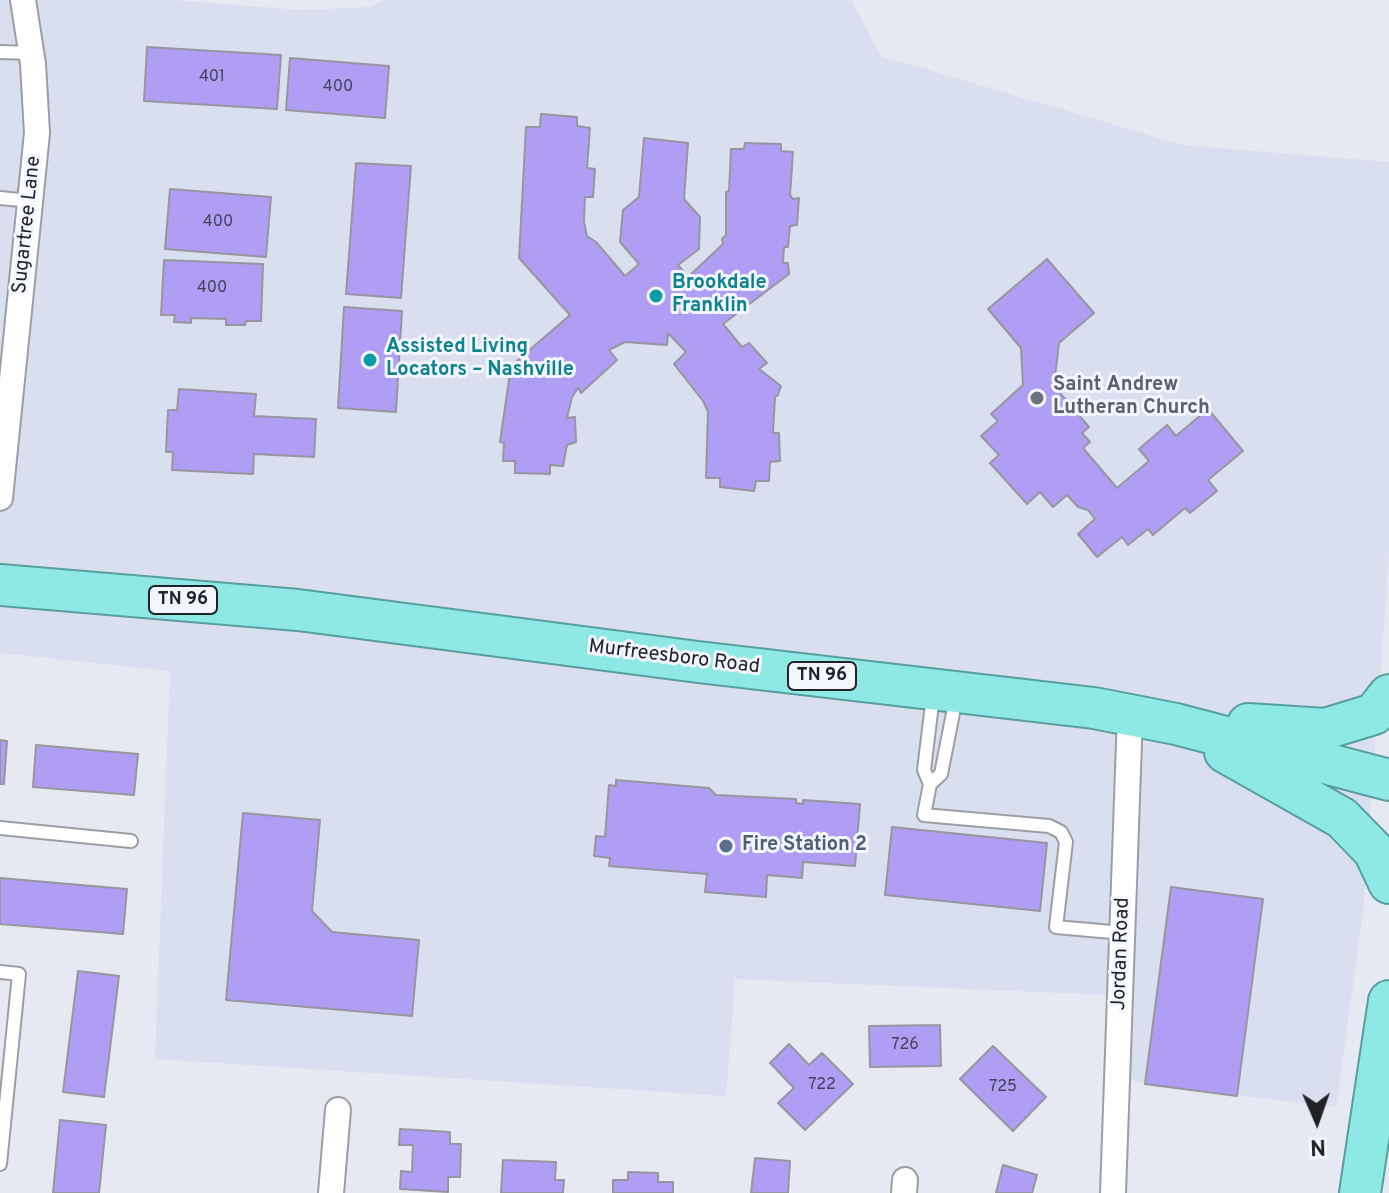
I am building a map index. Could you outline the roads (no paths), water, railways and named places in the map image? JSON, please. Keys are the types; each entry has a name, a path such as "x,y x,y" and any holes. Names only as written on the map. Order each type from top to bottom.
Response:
{"highway":[{"name":"Murfreesboro Road","path":"0,585 298,610 1130,714 1389,780"},
{"path":"1130,714 1325,729 1374,714 1389,695"},
{"path":"1176,724 1342,818 1374,851 1389,883"},
{"path":"1360,1193 1389,1001"}],"street":[{"name":"Sugartree Lane","path":"0,498 37,133 32,53 23,0"},
{"name":"Jordan Road","path":"1113,1193 1130,714"},
{"path":"331,1193 338,1110"}],"lane":[{"path":"0,52 32,53"},
{"path":"0,198 30,201"},
{"path":"945,690 924,770 930,784 924,815 1049,826 1061,832 1066,842 1056,927 1123,933"},
{"path":"930,784 941,774 945,690"},
{"path":"0,828 131,841"},
{"path":"0,972 19,974 0,1164"}],"place":[{"name":"Brookdale Franklin","path":"656,296"},
{"name":"Assisted Living Locators – Nashville","path":"370,360"},
{"name":"Saint Andrew Lutheran Church","path":"1037,398"},
{"name":"Fire Station 2","path":"726,846"}]}
